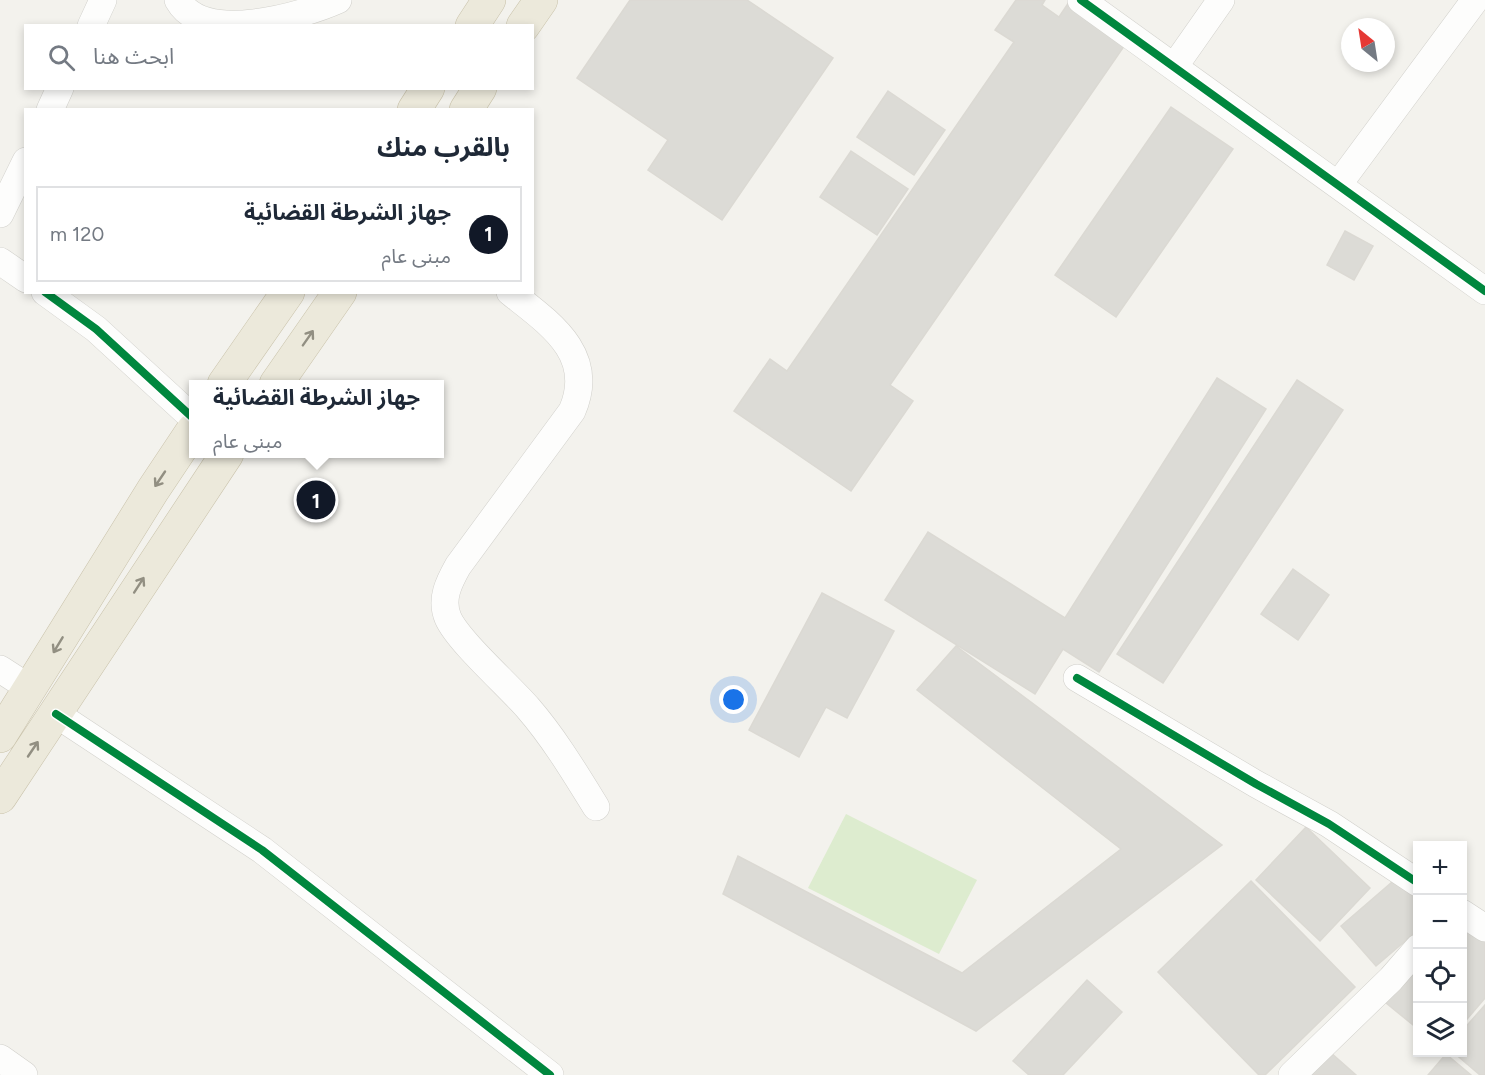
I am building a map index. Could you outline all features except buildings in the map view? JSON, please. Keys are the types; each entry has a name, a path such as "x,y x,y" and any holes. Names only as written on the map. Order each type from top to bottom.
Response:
{"highway":[{"path":"473,24 489,0"},
{"path":"524,24 541,0"},
{"path":"415,108 427,90"},
{"path":"467,108 479,90"},
{"path":"227,380 287,294"},
{"path":"279,380 339,294"},
{"path":"0,736 189,436"},
{"path":"0,797 224,458"}],"street":[{"path":"92,24 103,0"},
{"path":"178,0 183,8 197,18 221,23 267,22 309,13 338,0"},
{"path":"1081,0 1338,185 1480,279"},
{"path":"1174,67 1221,0"},
{"path":"1338,185 1474,0"},
{"path":"51,108 59,90"},
{"path":"0,214 24,165"},
{"path":"0,261 24,278"},
{"path":"48,294 96,329 189,414"},
{"path":"512,294 561,335 576,365 578,398 572,411 458,566 446,591 445,605 454,629 529,710 558,746 596,807"},
{"path":"0,669 31,689"},
{"path":"1077,678 1256,784 1329,824 1413,880"},
{"path":"56,714 262,850 550,1075"},
{"path":"1467,916 1485,928"},
{"path":"1292,1075 1391,979 1417,949"},
{"path":"0,1058 24,1075"}],"green space":[{"path":"846,814 977,880 939,954 808,888"}],"cycle path":[{"path":"1081,0 1485,291"},
{"path":"48,294 96,329 189,414"},
{"path":"1077,678 1256,784 1329,824 1413,880"},
{"path":"56,714 262,850 550,1075"}],"place":[{"name":"جهاز الشرطة القضائية","path":"316,500"}]}
